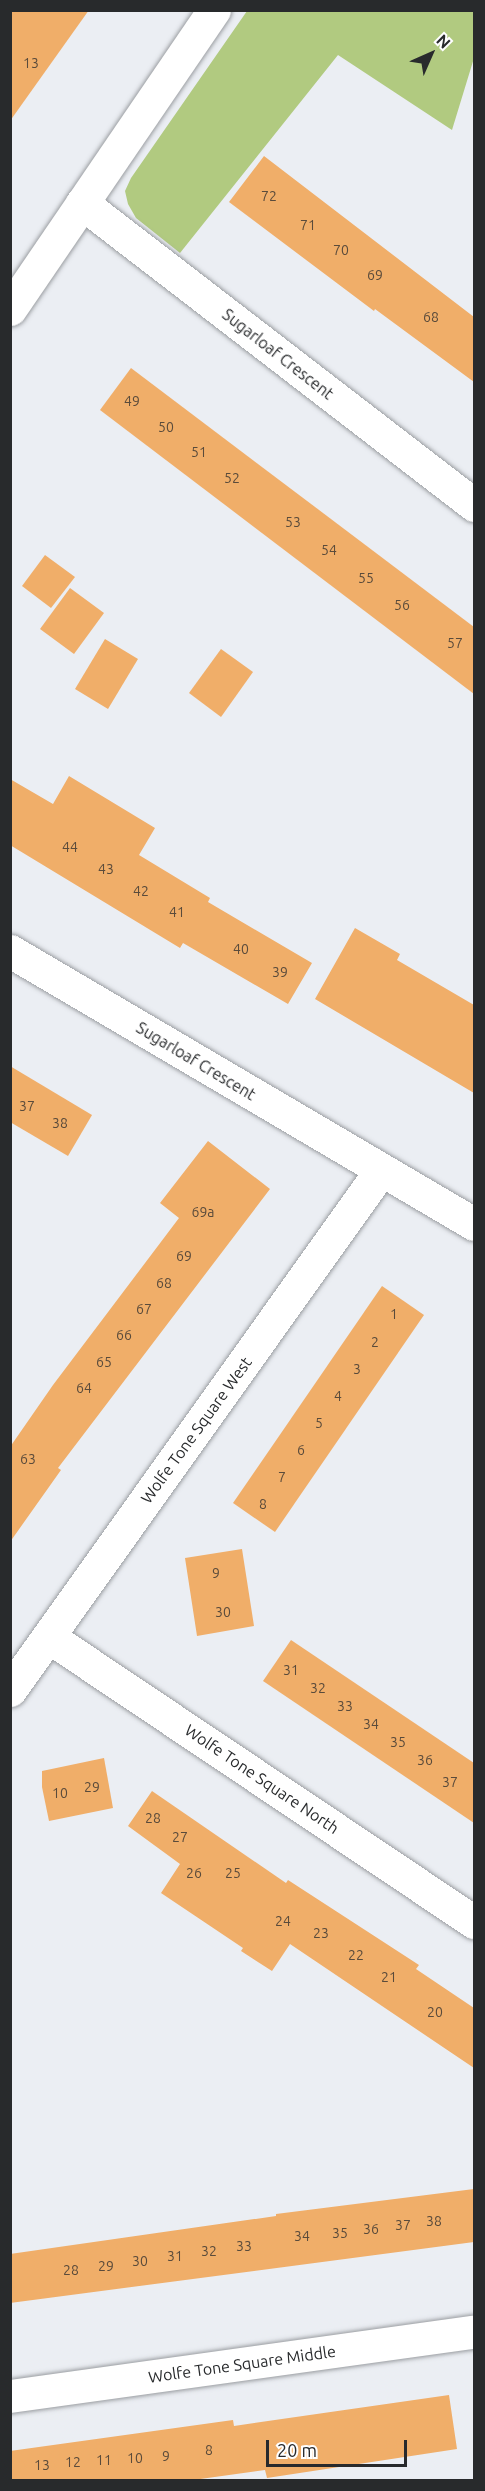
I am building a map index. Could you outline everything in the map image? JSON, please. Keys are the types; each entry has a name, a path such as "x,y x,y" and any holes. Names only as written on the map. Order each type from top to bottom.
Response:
{"street":[{"path":"10,309 214,10"},
{"name":"Sugarloaf Crescent","path":"82,202 474,505"},
{"name":"Sugarloaf Crescent","path":"10,951 474,1224"},
{"name":"Wolfe Tone Square West","path":"10,1690 381,1170"},
{"name":"Wolfe Tone Square North","path":"49,1637 474,1922"},
{"name":"Wolfe Tone Square Middle","path":"10,2396 474,2332"}],"green space":[{"path":"247,11 474,11 474,58 452,130 338,55 180,253 136,218 128,204 125,191 131,178"}],"building":[{"path":"10,10 89,10 10,121"},
{"path":"264,156 474,317 474,382 375,309 374,311 229,202"},
{"path":"131,368 474,627 474,694 100,410"},
{"path":"45,555 75,577 51,608 22,586"},
{"path":"70,588 104,613 74,654 40,629"},
{"path":"105,639 138,659 108,709 75,689"},
{"path":"221,649 253,672 221,717 189,693"},
{"path":"69,776 155,828 139,855 210,898 208,902 312,963 288,1004 183,943 180,948 10,845 10,779 53,804"},
{"path":"355,928 400,954 397,960 474,1005 474,1093 315,999"},
{"path":"10,1066 92,1115 68,1156 10,1122"},
{"path":"208,1141 270,1189 58,1468 61,1470 10,1542 10,1447 53,1385 179,1218 160,1203"},
{"path":"382,1286 424,1315 275,1532 233,1503"},
{"path":"242,1549 254,1626 197,1636 185,1558"},
{"path":"291,1640 474,1763 474,1823 263,1681"},
{"path":"104,1758 113,1808 49,1821 42,1787 42,1771"},
{"path":"152,1791 286,1883 288,1880 419,1965 416,1969 474,2008 474,2068 290,1944 272,1971 241,1951 243,1948 161,1893 180,1864 128,1826"},
{"path":"474,2189 474,2242 10,2303 10,2254 276,2216 276,2214"},
{"path":"449,2395 457,2449 267,2478 265,2470 186,2481 10,2481 10,2451 233,2420 234,2426"}]}
